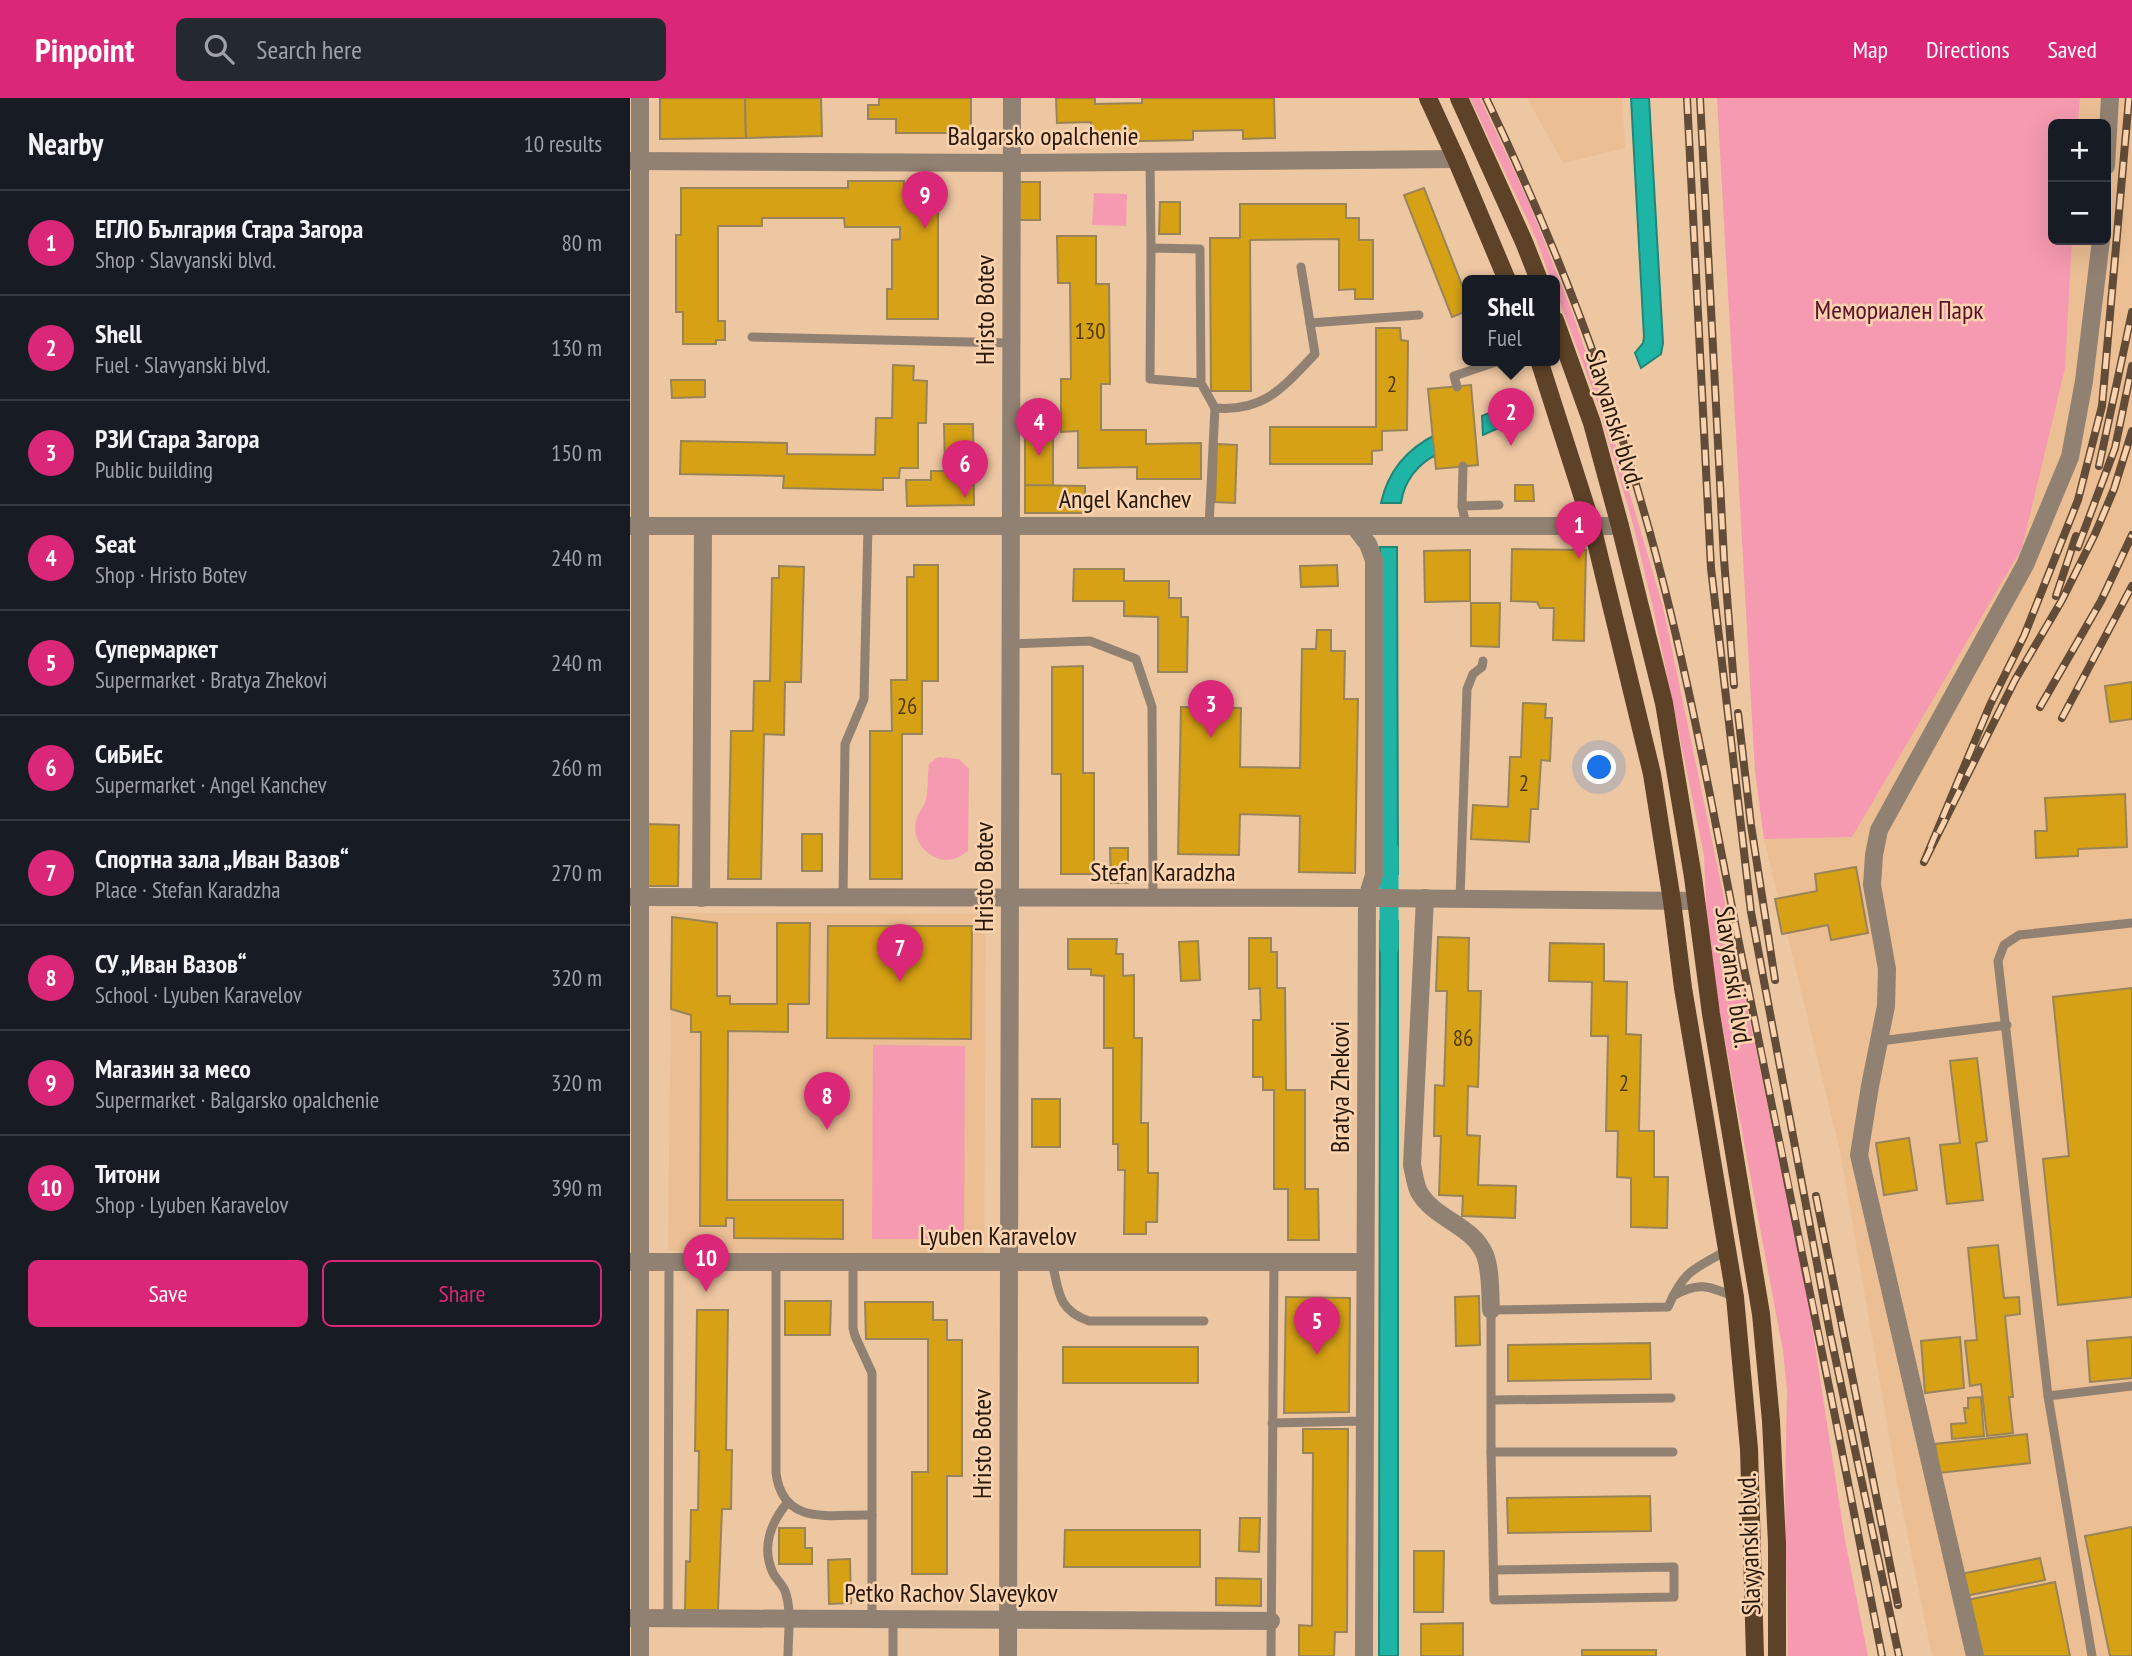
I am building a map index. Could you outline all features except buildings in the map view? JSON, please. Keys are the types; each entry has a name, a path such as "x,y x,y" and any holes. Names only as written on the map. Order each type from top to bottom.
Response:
{"main road":[{"path":"1428,98 1505,275"},
{"path":"1459,98 1537,275"},
{"name":"Slavyanski blvd.","path":"1560,334 1592,424 1664,703 1711,1014 1761,1314 1771,1421 1777,1543 1777,1656"},
{"name":"Slavyanski blvd.","path":"1541,366 1592,526 1652,774 1683,988 1735,1297 1748,1449 1755,1656"}],"street":[{"path":"640,98 635,161 635,1618 640,1656"},
{"name":"Hristo Botev","path":"1008,1656 1012,98"},
{"path":"2109,119 2110,98"},
{"name":"Balgarsko opalchenie","path":"635,161 1012,163 1456,159"},
{"path":"1975,1656 1859,1155 1886,1006 1887,969 1872,885 1874,855 1879,830 2025,565 2070,457 2084,381 2100,245"},
{"name":"Angel Kanchev","path":"635,526 1620,526"},
{"path":"701,898 703,526"},
{"name":"Bratya Zhekovi","path":"1354,526 1368,544 1374,560 1374,875 1365,1262 1364,1656"},
{"name":"Stefan Karadzha","path":"635,897 1696,901"},
{"path":"1425,898 1412,1165 1419,1191 1435,1211 1467,1230 1478,1243 1486,1258 1491,1310"},
{"name":"Lyuben Karavelov","path":"635,1262 1365,1262"},
{"name":"Petko Rachov Slaveykov","path":"635,1618 1271,1621"}],"lane":[{"path":"1150,162 1150,379 1201,383"},
{"path":"1151,248 1200,249 1201,383 1215,408 1209,526"},
{"path":"1215,408 1236,410 1256,405 1276,392 1315,354 1301,267"},
{"path":"1310,323 1419,315"},
{"path":"752,337 1011,343"},
{"path":"1457,387 1454,376 1484,366"},
{"path":"1462,466 1462,506 1466,526"},
{"path":"1462,506 1499,505"},
{"path":"843,898 845,744 864,699 868,526"},
{"path":"1010,644 1090,641 1136,659 1152,707 1153,898"},
{"path":"1460,899 1466,689 1473,674 1482,667 1483,661"},
{"path":"2092,1656 2048,1395 1998,961 2004,945 2019,935 2132,923"},
{"path":"1880,1041 2007,1025"},
{"path":"1494,1570 1674,1567 1674,1597 1494,1600 1491,1310 1668,1307 1677,1285 1691,1271 1728,1250"},
{"path":"668,1618 669,1262"},
{"path":"776,1262 778,1487 795,1509 808,1514 872,1514"},
{"path":"853,1262 853,1328 872,1373 872,1619"},
{"path":"1052,1262 1061,1302 1073,1316 1088,1321 1204,1321"},
{"path":"1271,1656 1273,1262"},
{"path":"1673,1296 1687,1288 1709,1286 1735,1297"},
{"path":"2048,1395 2132,1386"},
{"path":"1492,1400 1671,1398"},
{"path":"1272,1423 1365,1422"},
{"path":"1491,1452 1672,1451"},
{"path":"788,1502 775,1518 768,1544 773,1572 785,1590 788,1656"},
{"path":"892,1619 893,1656"}],"shaded area":[{"path":"1527,98 1622,98 1625,148 1563,163"},
{"path":"2080,98 2132,98 2132,1656 1932,1656 1898,1487 1840,1151 1764,839 1852,837 2065,368 2072,245 2111,245 2111,119 2078,119"},
{"path":"672,913 986,914 984,1254 668,1251"}],"green space":[{"path":"1470,98 1480,98 1527,198 1558,275 1549,275 1535,236"},
{"name":"Мемориален Парк","path":"1717,98 2080,98 2078,119 2048,119 2048,245 2072,245 2065,368 2022,548 1852,837 1764,839 1755,771"},
{"path":"1094,193 1127,194 1126,226 1092,225"},
{"path":"1560,281 1603,403 1663,607 1807,1294 1845,1540 1868,1656 1788,1656 1785,1493 1787,1390 1783,1351 1708,949 1704,855 1654,612 1633,524 1598,404 1560,302"},
{"path":"938,757 959,759 969,769 968,851 949,860 937,858 926,851 915,830 917,817 926,798 929,764"},
{"path":"873,1045 965,1046 964,1239 872,1239"}],"water":[{"path":"1631,98 1649,98 1663,343 1661,354 1641,368 1635,353 1644,337"},
{"path":"1518,401 1523,417 1483,435 1482,416"},
{"path":"1437,434 1438,454 1424,462 1413,474 1405,487 1401,503 1381,503 1384,491 1401,462 1417,446"},
{"path":"1380,547 1397,547 1398,874 1381,874"},
{"path":"1380,921 1398,921 1398,1656 1379,1656"}],"waterway":[{"path":"1389,849 1389,948"}],"railway":[{"path":"1486,98 1552,245 1590,345 1625,447 1671,616 1698,734 1882,1656"},
{"path":"1687,98 1711,568 1751,912 1830,1333 1899,1656"},
{"path":"1700,98 1724,559 1734,685"},
{"path":"2129,98 2102,406 2078,500 2024,636 1990,705 1924,862 2015,680 2062,600 2095,534 2114,489 2132,431"},
{"path":"2099,466 2132,312"},
{"path":"2078,547 2115,448 2132,366"},
{"path":"2040,707 2101,601 2132,535"},
{"path":"2056,596 2076,536"},
{"path":"2062,718 2132,586"},
{"path":"1738,713 1751,825 1775,980"},
{"path":"1816,1196 1898,1605"}],"place":[{"name":"Магазин за месо","path":"925,229"},
{"name":"Shell","path":"1511,446"},
{"name":"Seat","path":"1039,456"},
{"name":"СиБиЕс","path":"965,498"},
{"name":"ЕГЛО България Стара Загора","path":"1579,559"},
{"name":"РЗИ Стара Загора","path":"1211,738"},
{"name":"Спортна зала „Иван Вазов“","path":"900,982"},
{"name":"СУ „Иван Вазов“","path":"827,1130"},
{"name":"Титони","path":"706,1292"},
{"name":"Супермаркет","path":"1317,1355"}]}
